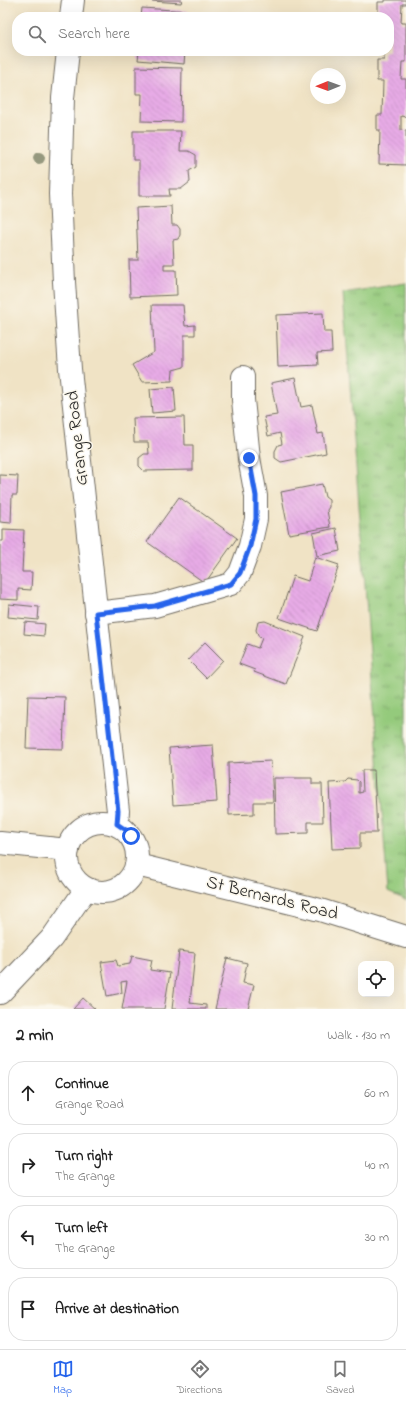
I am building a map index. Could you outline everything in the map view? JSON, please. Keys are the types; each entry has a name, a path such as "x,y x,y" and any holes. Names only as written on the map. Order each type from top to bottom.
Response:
{"street":[{"path":"72,12 73,0"},
{"name":"Grange Road","path":"67,56 63,98 60,194 64,282 70,370 118,811 117,824"},
{"path":"96,613 155,606 231,584 240,573 250,546 256,519 256,496 249,458 243,400 243,377"},
{"path":"104,822 117,824 126,830 131,836 136,847 137,865 132,876 123,885 114,890 101,892 86,889 71,873 67,862 68,850 72,839 80,829 88,824 104,822"},
{"path":"0,843 68,850"},
{"name":"St Bernards Road","path":"137,865 320,910 406,937"},
{"path":"0,993 52,938 86,889"}],"green space":[{"path":"406,283 406,900 388,892 343,293"}],"building":[{"path":"152,0 182,0 181,3"},
{"path":"385,0 406,0 406,4 402,4 401,23 406,23 406,62 402,62 401,79 406,79 406,117 401,116 401,130 406,131 406,165 379,164 380,130 377,130 377,115 382,115 383,81 377,81 377,60 384,60 384,56 394,56 394,12 378,12 378,2 385,2"},
{"path":"142,8 188,11 188,12 142,12"},
{"path":"138,56 185,56 184,64 138,60"},
{"path":"136,67 182,68 181,122 141,121 142,94 136,94"},
{"path":"133,131 181,131 180,151 189,151 196,155 196,167 189,171 190,182 181,189 169,189 170,196 139,196 139,160 133,160"},
{"path":"171,206 172,225 177,225 180,229 180,235 178,239 173,240 174,264 164,264 164,270 176,270 177,295 130,297 129,260 138,260 136,208"},
{"path":"152,305 183,305 185,326 195,325 195,335 184,335 184,367 173,370 172,381 142,382 132,365 154,352"},
{"path":"323,313 324,332 331,332 332,352 317,353 318,365 278,367 276,315"},
{"path":"295,378 301,407 312,405 318,434 323,433 326,453 281,462 275,458 275,451 278,445 282,444 280,433 268,436 264,417 277,415 271,383"},
{"path":"174,387 176,411 152,413 150,389"},
{"path":"184,417 185,445 193,445 193,470 144,471 139,466 139,458 144,454 149,454 148,442 134,442 133,418"},
{"path":"0,475 18,476 17,495 12,495 11,523 0,522"},
{"path":"322,484 325,497 329,500 329,507 327,510 330,527 289,534 281,492"},
{"path":"179,497 237,538 205,583 147,542"},
{"path":"336,528 340,551 317,556 313,533"},
{"path":"3,529 24,530 22,572 32,572 31,590 18,589 18,600 0,599 0,541 3,541"},
{"path":"315,557 339,565 317,631 279,618 293,576 308,581"},
{"path":"9,604 39,607 38,620 8,617"},
{"path":"265,621 305,637 286,684 254,672 255,670 239,664 247,644 258,648 262,638 259,637 256,630 258,622"},
{"path":"25,622 45,624 44,636 24,634"},
{"path":"205,642 223,660 206,678 188,660"},
{"path":"28,696 65,697 63,749 26,748"},
{"path":"213,745 217,802 173,805 169,748"},
{"path":"271,761 273,802 254,802 254,814 229,815 228,763"},
{"path":"362,770 374,770 377,833 360,833 360,848 332,849 329,783 345,782 348,779 357,780 359,782 359,793 363,792"},
{"path":"274,778 312,778 312,784 322,784 323,822 308,822 308,833 275,834"},
{"path":"179,951 195,953 190,1003 206,1005 206,1009 172,1009"},
{"path":"132,956 152,960 150,970 170,973 164,1009 122,1009 127,981 121,982 122,993 107,996 101,962 116,960 118,966 130,964"},
{"path":"227,958 247,963 243,983 254,985 248,1009 215,1009"},
{"path":"83,998 95,1009 73,1009"}],"route":[{"path":"131,836 126,830 117,824 118,811 96,613 155,606 231,584 240,573 250,546 256,519 256,496 249,458"}]}
